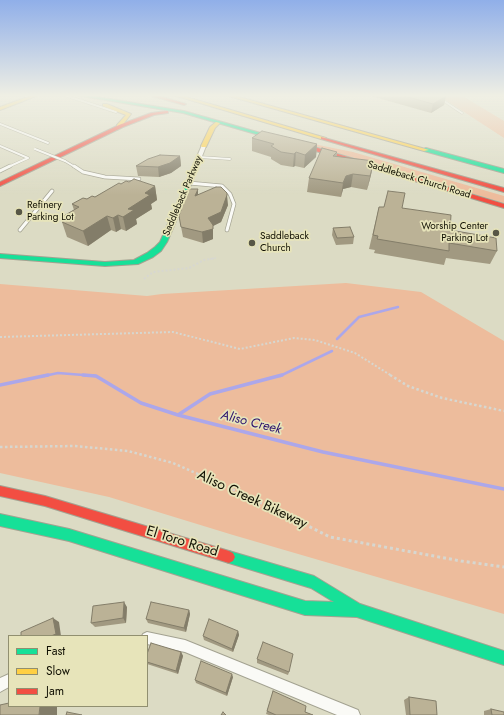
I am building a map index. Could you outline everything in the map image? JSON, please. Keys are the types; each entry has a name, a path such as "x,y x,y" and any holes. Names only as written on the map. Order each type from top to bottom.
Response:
{"main road":[{"path":"0,184 116,128"},
{"name":"Saddleback Parkway","path":"204,146 212,128"},
{"name":"Saddleback Church Road","path":"238,128 286,141 504,206"},
{"path":"270,128 398,160"},
{"path":"289,128 504,190"},
{"path":"350,128 484,165"},
{"path":"363,128 504,171"},
{"name":"Saddleback Parkway","path":"0,256 105,264 135,262 150,255 163,242 188,185"},
{"name":"El Toro Road","path":"0,491 45,501 314,582 357,610 504,658"},
{"name":"El Toro Road","path":"0,520 68,535 305,608 357,610"}],"street":[{"name":"Saddleback Parkway","path":"188,185 204,146"},
{"path":"148,638 185,646 353,715"}],"lane":[{"path":"11,128 48,143"},
{"path":"0,146 28,158 0,171"},
{"path":"35,149 66,161 83,172 105,177 139,179"},
{"path":"199,157 230,159"},
{"path":"188,185 222,186 230,194 234,204 227,230"},
{"path":"20,230 52,191"}],"path":[{"path":"144,279 153,272 189,268 204,260 216,258"},
{"path":"0,336 173,332 240,349 294,338 315,340 355,353 414,388 442,398 504,411"},
{"name":"Aliso Creek Bikeway","path":"0,447 75,446 128,451 173,463 236,491 330,537 359,544 461,562 504,567"}],"shaded area":[{"path":"489,128 504,128 504,138"},
{"path":"294,140 353,152 504,196 504,203"},
{"path":"346,283 421,292 504,341 504,614 233,535 109,497 0,473 0,284 147,296"}],"building":[{"path":"262,131 317,144 305,155 296,152 294,154 281,152 271,146 274,144 252,138"},
{"path":"322,148 337,152 333,156 374,161 370,176 353,174 346,176 343,183 309,178"},
{"path":"160,155 180,156 170,163 158,167 136,166 148,159"},
{"path":"134,179 155,186 145,193 150,195 128,209 134,210 123,217 118,215 113,218 107,216 83,231 62,222 67,219 62,217 79,207 72,204 83,198 87,199 92,196 95,197 119,183 121,184 126,181 129,182"},
{"path":"216,187 221,187 227,195 221,212 208,218 213,225 213,229 202,232 181,227 179,216 188,189 198,189 195,196"},
{"path":"388,191 405,193 402,208 451,215 450,230 496,238 497,251 449,243 449,251 377,239 378,236 373,235 379,207 384,207"},
{"path":"350,227 354,237 337,238 333,228"},
{"path":"124,602 123,618 91,623 93,606"},
{"path":"151,602 189,610 184,628 146,619"},
{"path":"53,618 56,634 21,635 21,632"},
{"path":"209,619 238,631 232,649 203,636"},
{"path":"263,642 293,654 289,672 257,659"},
{"path":"151,643 181,652 176,671 148,662 148,651"},
{"path":"201,661 232,674 226,693 195,680"},
{"path":"273,691 306,706 305,712 313,715 276,715 267,711"},
{"path":"409,697 436,701 437,715 410,715"},
{"path":"8,703 8,707 40,707 39,715 0,715 0,705"},
{"path":"491,709 504,712 504,715 492,715"},
{"path":"67,712 82,715 66,715"}],"waterway":[{"path":"337,339 359,317 398,307"},
{"path":"280,376 332,351"},
{"name":"Aliso Creek","path":"44,376 58,373 96,376"},
{"name":"Aliso Creek","path":"0,385 48,375"},
{"name":"Aliso Creek","path":"83,375 96,376"},
{"path":"178,415 210,394 282,375"},
{"name":"Aliso Creek","path":"96,376 141,403 178,415"},
{"name":"Aliso Creek","path":"178,415 323,452 504,489"}],"traffic: fast":[{"path":"241,128 275,138"},
{"path":"426,150 504,171"},
{"path":"0,256 105,264 135,262 150,255 158,249 163,242 187,187"},
{"path":"0,520 69,535 305,608 357,610"},
{"path":"229,557 314,582 357,610 504,658"}],"traffic: slow":[{"path":"204,146 212,128"},
{"path":"290,128 323,138"},
{"path":"348,128 426,150"}],"traffic: jam":[{"path":"0,184 116,128"},
{"path":"323,138 504,190"},
{"path":"301,145 504,206"},
{"path":"0,491 45,501 229,557"}],"place":[{"name":"Refinery Parking Lot","path":"19,212"},
{"name":"Worship Center Parking Lot","path":"496,233"},
{"name":"Saddleback Church","path":"252,243"}]}
